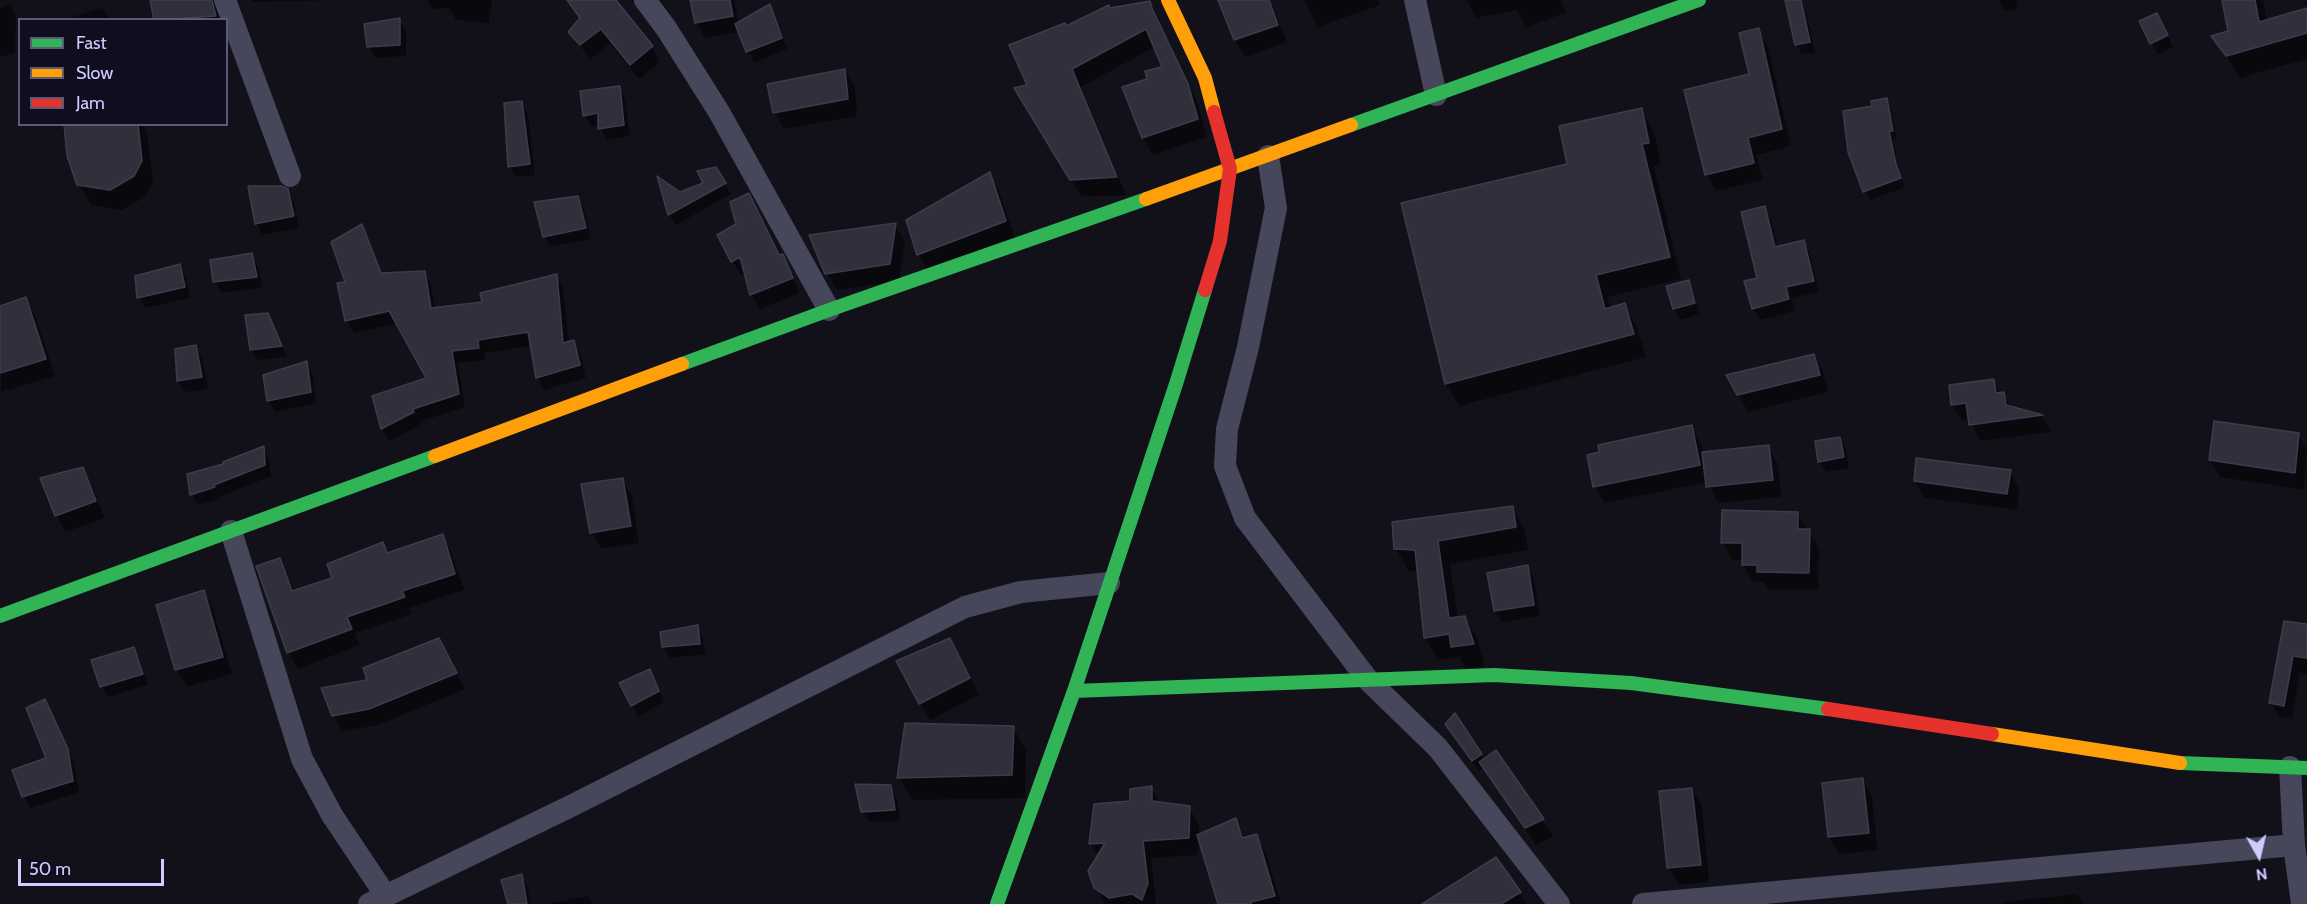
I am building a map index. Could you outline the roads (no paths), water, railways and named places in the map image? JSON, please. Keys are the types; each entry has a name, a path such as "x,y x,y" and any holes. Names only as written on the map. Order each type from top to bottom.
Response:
{"street":[{"path":"225,0 290,176"},
{"path":"645,0 666,28 719,112 829,310"},
{"path":"997,904 1074,692 1176,384 1220,241 1230,169 1205,78 1168,0"},
{"path":"1415,0 1436,95"},
{"path":"0,616 829,310 1268,156 1699,0"},
{"path":"1268,156 1276,208 1248,347 1227,429 1225,466 1245,518 1368,680 1438,748 1559,904"},
{"path":"231,531 302,759 377,900 571,806 965,607 1021,592 1109,583"},
{"path":"1074,692 1494,675 1631,683 1821,708 2185,764 2299,768 2294,845 2302,904"},
{"path":"1642,904 2294,845"}]}
